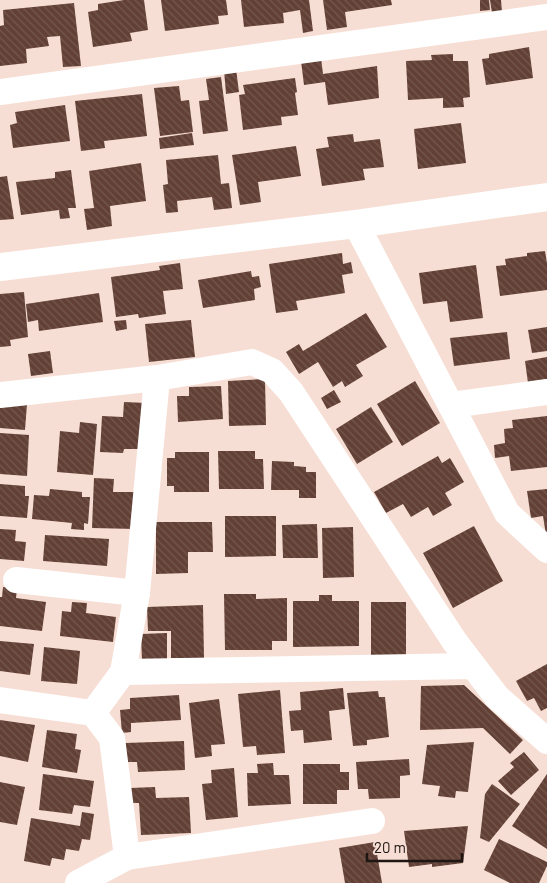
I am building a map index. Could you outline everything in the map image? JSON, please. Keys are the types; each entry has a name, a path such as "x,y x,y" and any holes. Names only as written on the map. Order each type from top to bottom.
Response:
{"street":[{"path":"0,92 547,17"},
{"path":"0,267 356,224 547,197"},
{"path":"356,224 507,513 547,550"},
{"path":"0,396 157,378 252,362 272,370 290,392 454,642 497,698 547,741"},
{"path":"93,713 122,672 137,593 157,378"},
{"path":"450,405 547,392"},
{"path":"16,580 137,593"},
{"path":"122,672 473,666"},
{"path":"0,700 93,713 112,738 127,857"},
{"path":"78,883 127,857 372,821"}],"building":[{"path":"124,0 144,0 148,30 130,33 132,41 93,47 88,12 98,10 98,4"},
{"path":"161,0 226,0 228,15 218,16 219,24 165,31"},
{"path":"241,0 309,0 313,31 303,33 300,10 283,13 284,23 244,27"},
{"path":"323,0 391,0 392,5 345,12 347,27 327,30"},
{"path":"480,0 489,0 490,10 480,11"},
{"path":"490,0 501,0 502,12 492,13"},
{"path":"74,3 81,66 63,67 60,36 47,37 49,46 26,49 27,63 0,66 0,26 4,25 3,10"},
{"path":"529,47 533,78 486,85 482,59 489,58 489,54"},
{"path":"453,54 453,61 468,61 470,97 463,98 464,107 443,108 443,98 408,100 406,61 432,60 431,55"},
{"path":"321,58 323,74 377,66 379,98 328,105 325,82 304,85 301,61"},
{"path":"236,69 239,92 226,94 224,70"},
{"path":"221,77 228,131 203,134 199,101 209,100 206,79"},
{"path":"295,78 298,115 281,117 282,125 243,130 239,95 245,94 243,85"},
{"path":"179,86 181,101 189,100 193,132 160,136 154,88"},
{"path":"142,94 147,136 104,141 105,148 81,151 75,101"},
{"path":"65,105 70,141 13,148 10,125 17,123 15,112"},
{"path":"461,123 466,163 418,169 414,129"},
{"path":"192,133 194,145 160,149 159,138"},
{"path":"353,134 354,142 380,139 384,167 363,169 365,180 322,186 316,149 329,147 327,137"},
{"path":"296,146 301,176 258,182 261,202 240,205 232,155"},
{"path":"218,155 221,184 229,183 232,208 214,210 212,197 177,201 178,212 166,213 163,185 168,184 166,160"},
{"path":"141,163 146,201 110,206 112,226 87,230 84,209 94,208 89,171"},
{"path":"71,170 76,208 68,208 70,218 60,219 59,210 21,215 16,182 55,178 55,172"},
{"path":"7,176 14,219 0,220 0,177"},
{"path":"545,251 547,290 500,296 496,266 506,265 505,259 527,256 527,253"},
{"path":"342,253 343,264 351,262 353,273 342,275 345,293 296,301 298,310 276,313 269,264"},
{"path":"180,263 183,289 163,291 166,314 139,318 138,314 116,317 111,277 160,270 159,266"},
{"path":"476,265 483,318 450,322 447,301 423,304 419,273"},
{"path":"251,271 252,277 259,276 261,287 254,289 255,300 203,308 198,280"},
{"path":"24,292 28,337 10,340 11,346 0,347 0,294"},
{"path":"99,293 103,322 39,331 38,320 28,322 26,304"},
{"path":"366,313 387,347 356,365 363,376 345,387 342,381 333,387 318,362 299,374 286,352 299,344 303,351"},
{"path":"126,320 127,329 116,331 114,321"},
{"path":"191,320 195,357 149,362 145,324"},
{"path":"547,327 547,351 532,353 528,330"},
{"path":"507,332 510,359 454,366 450,338"},
{"path":"50,351 53,373 31,376 28,354"},
{"path":"547,357 547,380 528,383 525,361"},
{"path":"265,379 266,425 229,426 228,381"},
{"path":"415,381 440,423 402,446 377,404"},
{"path":"221,386 223,419 178,422 177,396 189,396 189,387"},
{"path":"334,390 341,402 327,409 321,398"},
{"path":"0,402 27,404 25,430 0,428"},
{"path":"124,402 147,403 145,449 124,449 123,453 100,452 102,416 123,417"},
{"path":"371,407 393,442 357,464 336,429"},
{"path":"547,416 547,467 511,471 509,456 495,458 494,445 505,443 504,429 513,428 512,420"},
{"path":"80,422 97,424 93,475 57,472 60,431 79,433"},
{"path":"0,433 29,435 27,476 0,474"},
{"path":"218,451 255,451 255,459 263,459 264,489 219,489"},
{"path":"175,452 209,452 209,492 174,492 174,486 167,486 167,458 175,458"},
{"path":"438,456 442,463 450,458 464,482 445,493 452,505 433,516 428,507 411,517 403,504 386,513 374,492"},
{"path":"272,461 294,462 294,466 306,467 306,472 316,472 316,498 299,498 299,490 271,490"},
{"path":"94,478 114,479 113,492 136,492 135,529 92,528"},
{"path":"0,484 25,486 25,496 29,496 27,518 0,516"},
{"path":"50,489 82,492 82,497 90,497 88,524 84,523 84,530 71,529 72,523 32,519 34,495 49,496"},
{"path":"547,489 546,535 543,516 531,518 527,491"},
{"path":"225,516 276,516 276,556 225,557"},
{"path":"156,522 212,522 213,552 188,552 188,573 156,574"},
{"path":"317,524 318,558 283,558 282,525"},
{"path":"474,526 503,581 453,608 423,553"},
{"path":"353,527 354,577 323,578 322,528"},
{"path":"0,529 16,530 15,541 26,542 24,561 0,559"},
{"path":"45,535 109,539 107,566 43,561"},
{"path":"3,587 17,589 16,598 46,602 42,631 0,626 0,597 2,597"},
{"path":"224,594 256,594 256,599 287,598 287,641 272,641 272,650 225,650"},
{"path":"319,595 332,595 332,601 359,601 359,646 293,647 293,601 319,601"},
{"path":"72,602 87,603 86,613 116,617 113,642 60,636 62,611 71,612"},
{"path":"371,602 406,602 406,655 371,655"},
{"path":"203,605 204,658 171,658 171,631 148,631 147,607"},
{"path":"167,633 167,659 142,660 141,634"},
{"path":"0,641 34,644 30,675 0,671"},
{"path":"44,647 80,651 77,684 41,681"},
{"path":"547,664 547,708 541,711 534,698 527,701 516,681"},
{"path":"464,685 523,740 510,754 483,728 420,730 421,686"},
{"path":"343,688 345,709 329,711 332,740 304,743 303,730 291,731 289,711 301,710 300,692"},
{"path":"280,690 285,753 257,755 256,746 243,747 238,694"},
{"path":"378,691 379,697 385,697 389,737 367,740 367,745 353,746 347,693"},
{"path":"179,695 181,720 131,723 131,732 122,733 120,710 130,709 130,698"},
{"path":"219,699 225,744 211,745 212,756 195,758 189,703"},
{"path":"0,720 35,725 28,762 0,756"},
{"path":"47,730 77,734 75,749 81,750 77,773 42,767"},
{"path":"184,741 185,770 138,772 137,762 125,762 125,743"},
{"path":"474,742 468,792 456,791 455,798 438,796 440,786 422,784 427,745"},
{"path":"524,752 539,770 511,795 498,781 514,767 510,763"},
{"path":"409,759 410,775 400,776 400,798 369,799 368,789 358,789 356,762"},
{"path":"273,763 274,775 289,775 291,804 248,806 247,773 258,773 257,764"},
{"path":"303,764 340,764 340,772 349,772 349,790 337,790 337,804 303,804"},
{"path":"234,768 238,817 206,820 202,784 212,783 211,770"},
{"path":"43,774 94,781 90,807 74,805 72,814 39,810"},
{"path":"547,774 547,849 512,826"},
{"path":"0,782 25,787 17,825 0,822"},
{"path":"492,784 520,804 489,842 480,838 485,794"},
{"path":"155,787 156,798 189,797 191,833 141,835 139,803 131,803 130,788"},
{"path":"82,812 94,814 90,840 82,839 79,851 66,849 64,860 52,858 50,866 24,861 31,818 80,826"},
{"path":"468,826 463,863 432,867 432,864 409,867 404,831"},
{"path":"499,839 547,862 539,883 510,883 484,870"},
{"path":"375,842 382,883 345,883 339,848"}]}
